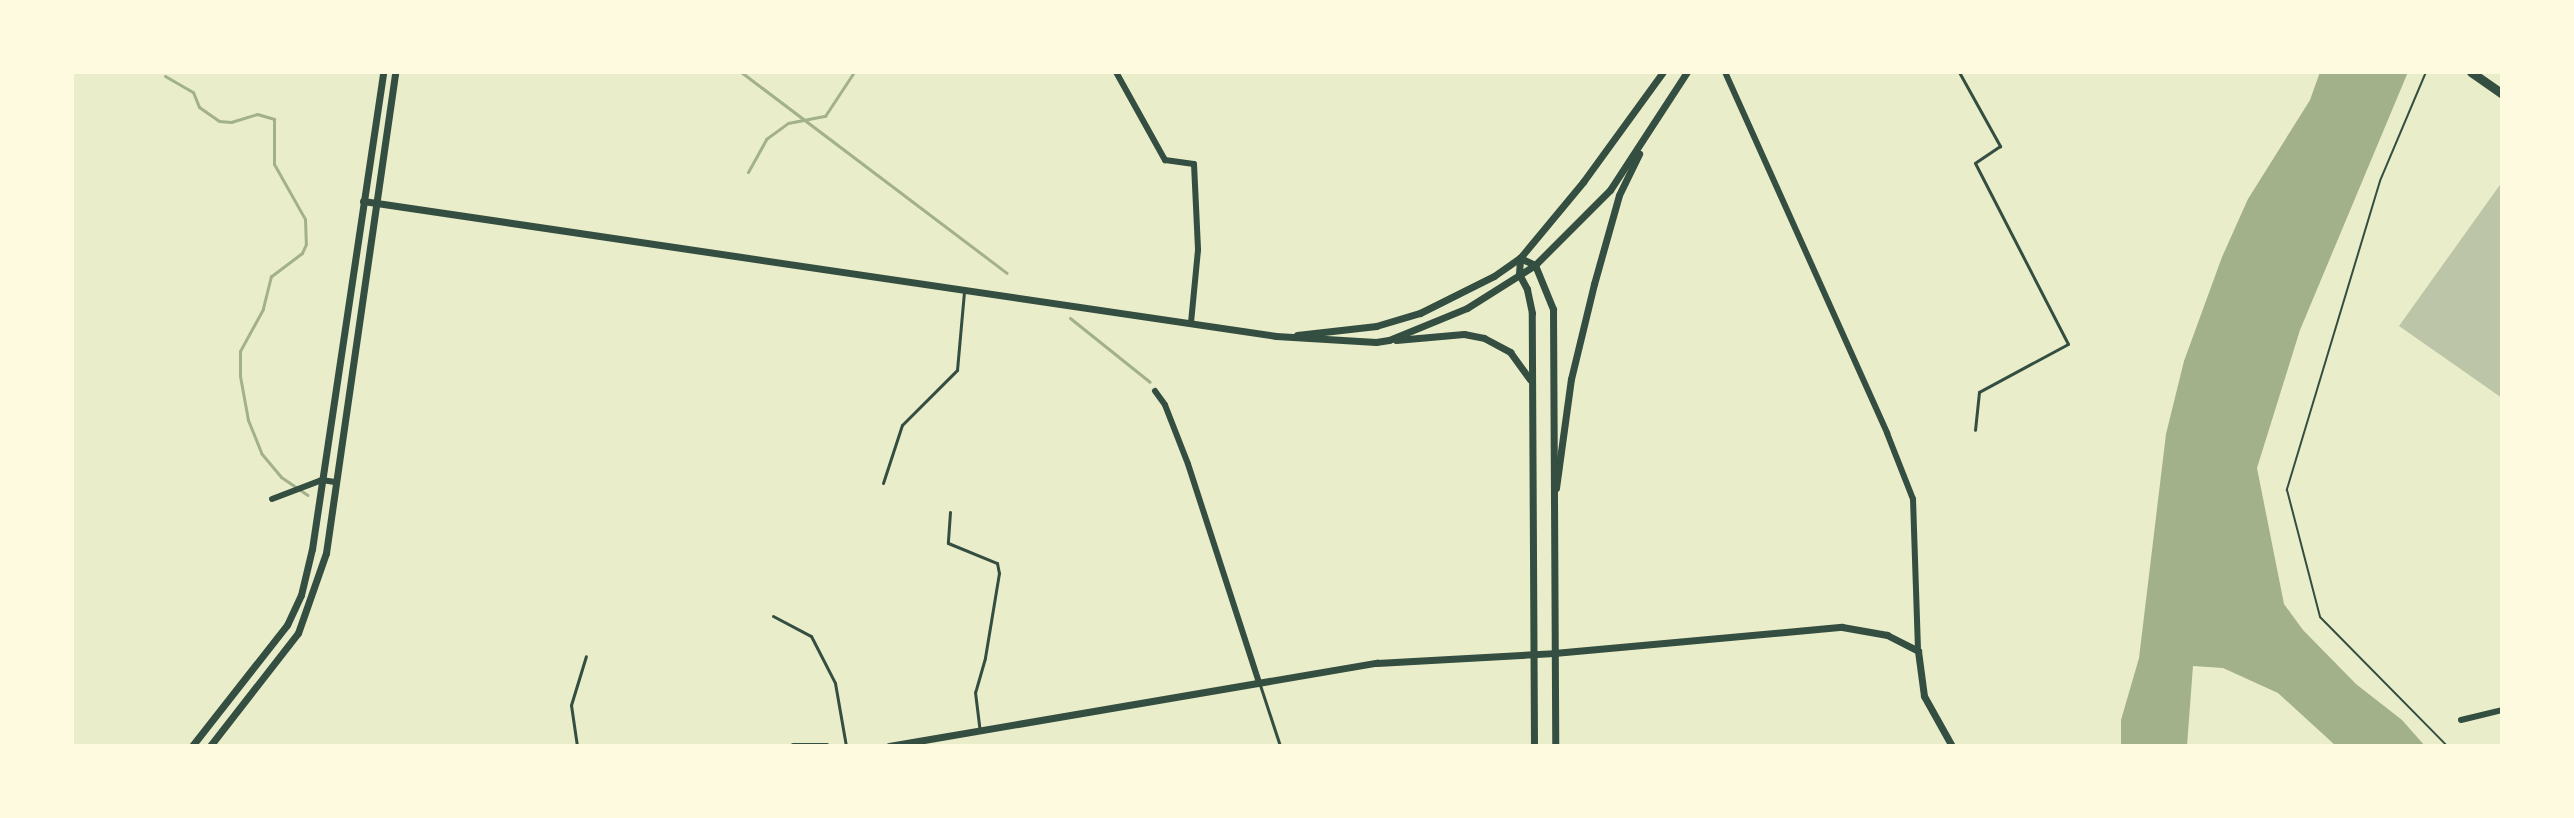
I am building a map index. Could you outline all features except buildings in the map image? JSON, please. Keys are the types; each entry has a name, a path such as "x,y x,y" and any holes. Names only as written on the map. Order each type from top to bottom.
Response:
{"main road":[{"path":"2471,72 2502,94"}],"street":[{"path":"192,746 287,625 301,595 322,480 382,72"},
{"path":"210,746 298,633 326,553 395,72"},
{"path":"1116,72 1165,160 1194,164 1198,250 1191,323"},
{"path":"1276,336 1376,326 1420,313 1494,276 1520,258 1583,182 1663,72"},
{"path":"1389,340 1467,308 1535,265 1592,212 1648,135 1687,72"},
{"path":"1725,72 1887,433 1913,499 1918,651 1924,696 1952,746"},
{"path":"1554,500 1571,380 1594,284 1619,195 1648,135"},
{"path":"363,201 1276,336 1336,342 1464,334 1484,338 1510,352 1530,380"},
{"path":"1520,258 1535,265 1553,309 1555,746"},
{"path":"1520,258 1519,274 1527,289 1532,313 1530,380 1534,746"},
{"path":"1155,390 1165,405 1188,464 1259,683"},
{"path":"272,499 322,480 335,482"},
{"path":"889,746 1377,663 1534,655 1842,627 1887,635 1918,651"},
{"path":"2461,720 2502,710"},
{"path":"793,746 826,746"}],"lane":[{"path":"1959,72 2000,146 1975,163 2068,344 1979,392 1975,430"},
{"path":"883,483 902,425 957,370 964,290"},
{"path":"950,513 948,543 997,563 999,573 985,658 975,692 980,732"},
{"path":"773,616 810,636 836,683 846,746"},
{"path":"578,746 571,705 585,656"},
{"path":"1259,683 1280,746"}],"path":[{"path":"2426,72 2380,181 2287,490 2320,617 2447,746"}],"shaded area":[{"path":"2320,72 2408,72 2300,330 2257,468 2284,604 2303,630 2356,684 2402,720 2425,746 2336,746 2278,693 2223,668 2193,666 2187,746 2121,746 2121,720 2139,658 2166,434 2184,361 2222,257 2248,199 2310,100"}],"waterway":[{"path":"741,72 1007,273"},
{"path":"748,172 766,139 788,123 825,116 854,72"},
{"path":"165,76 193,92 199,107 219,121 231,122 257,114 274,119 274,164 305,219 306,244 302,253 271,276 263,309 240,351 240,376 248,420 261,453 281,477 308,495"},
{"path":"1070,318 1150,382"}]}
